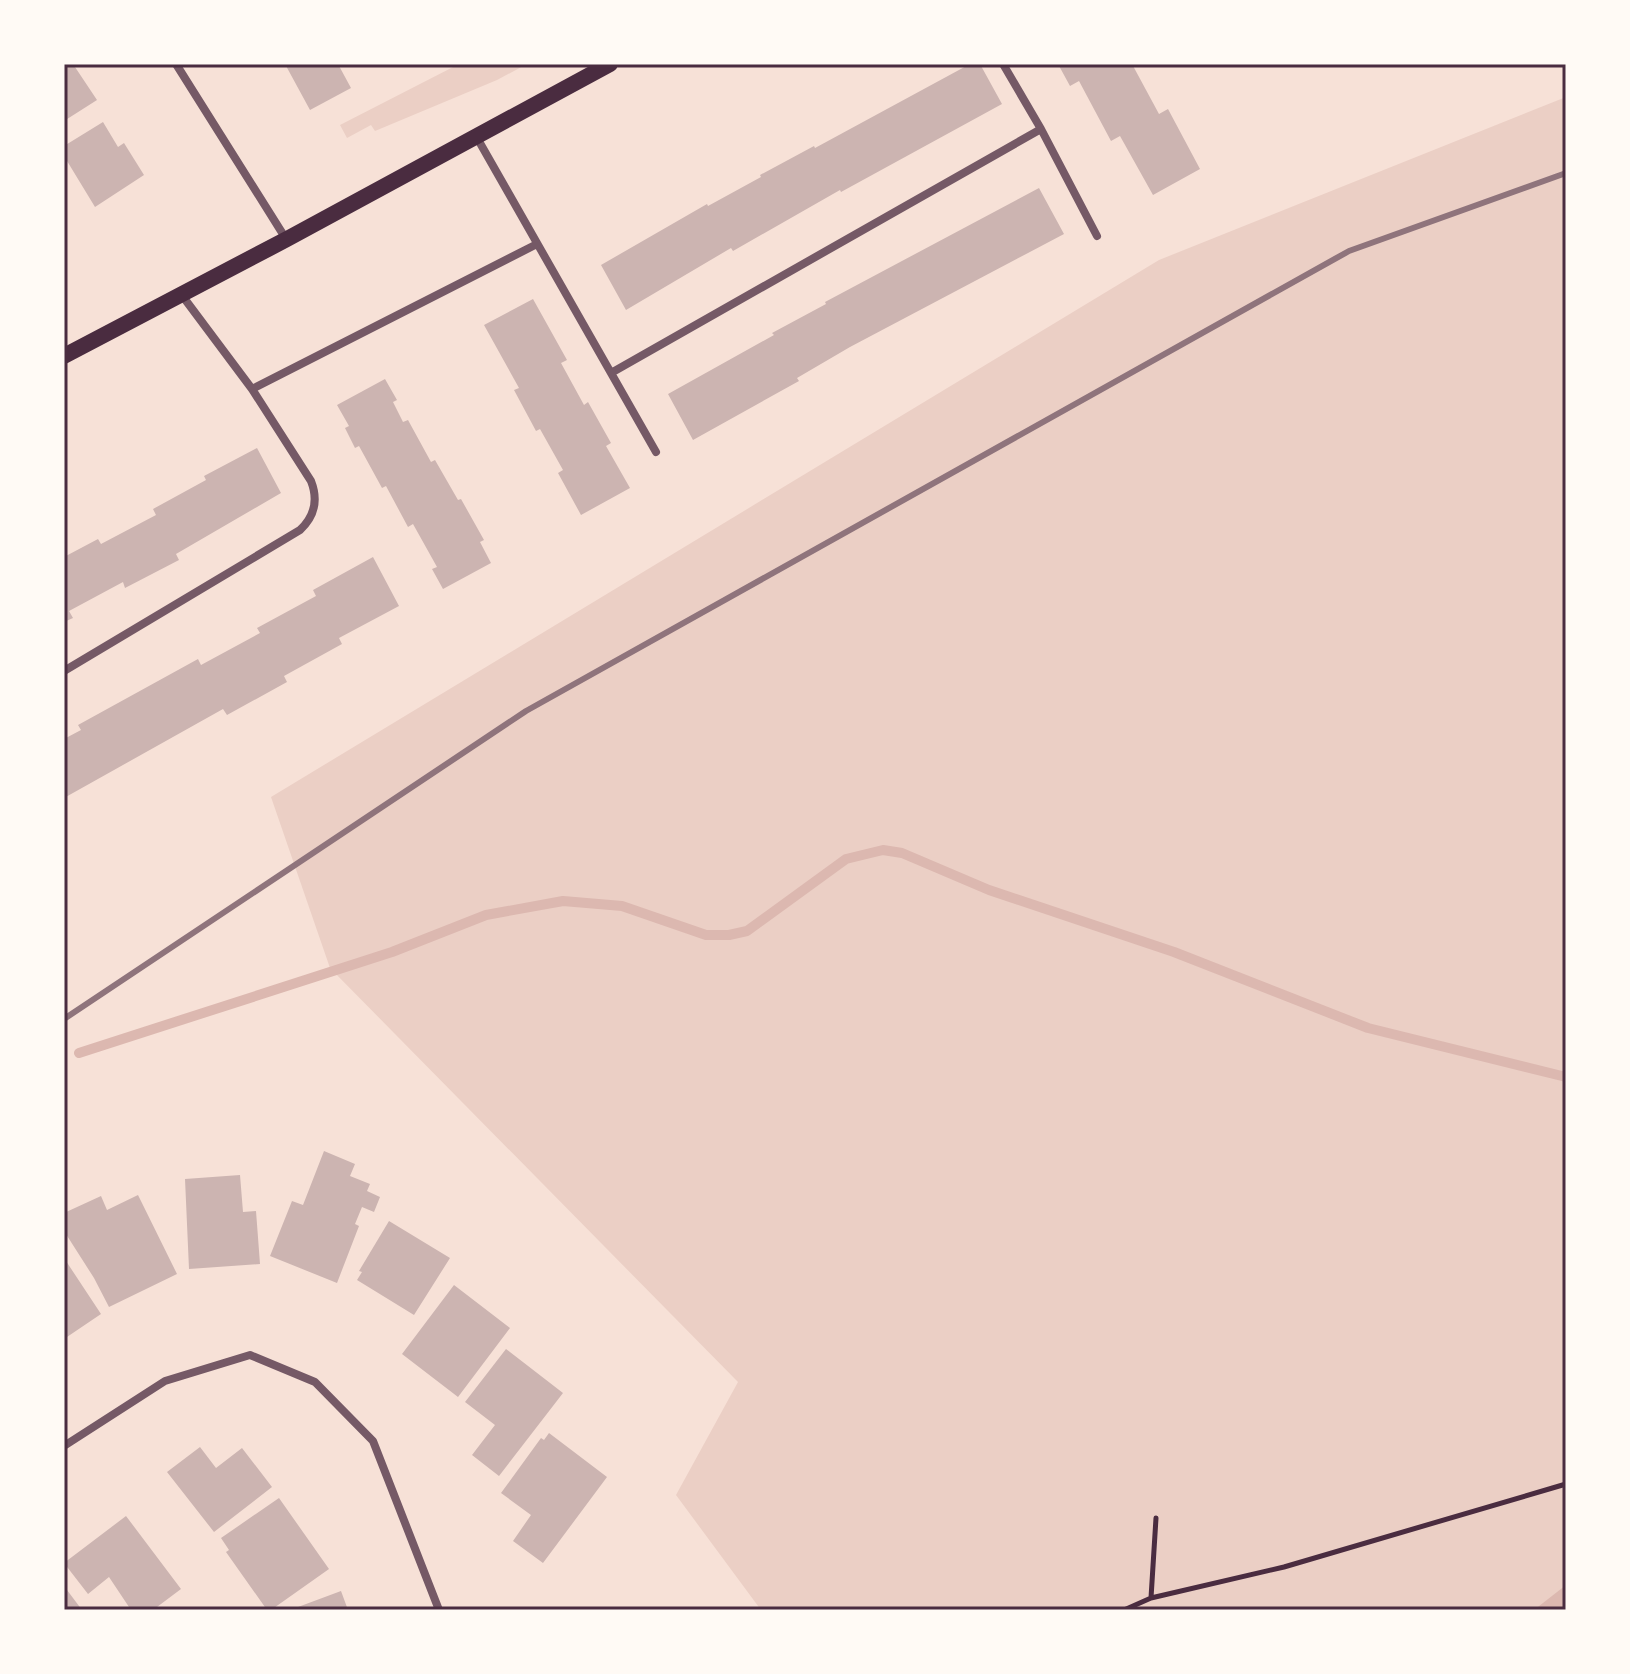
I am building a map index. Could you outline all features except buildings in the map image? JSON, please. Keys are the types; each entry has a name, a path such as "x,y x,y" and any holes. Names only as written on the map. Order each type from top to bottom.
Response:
{"main road":[{"path":"64,356 610,64"}],"street":[{"path":"176,64 287,239"},
{"path":"1003,64 1097,236"},
{"path":"611,373 1041,129"},
{"path":"476,136 656,452"},
{"path":"252,389 537,244"},
{"path":"64,671 297,532 310,519 315,502 311,481 303,473 252,389 180,294"},
{"path":"64,1446 165,1381 250,1355 315,1382 373,1441 439,1610"}],"path":[{"path":"1124,1610 1151,1598 1284,1567 1566,1484"},
{"path":"1151,1598 1156,1518"}],"shaded area":[{"path":"459,64 527,64 497,80 375,131 371,125 347,138 340,125"},
{"path":"1566,97 1566,1610 761,1610 676,1495 738,1382 330,968 271,797 1159,260"},
{"path":"1566,1585 1566,1610 1534,1610"}],"waterway":[{"path":"79,1053 392,952 486,915 563,901 622,906 706,935 747,931 846,859 883,850 902,853 989,890 1174,952 1368,1028 1566,1077"}],"railway":[{"path":"64,1019 526,711 1349,251 1566,173"}]}
